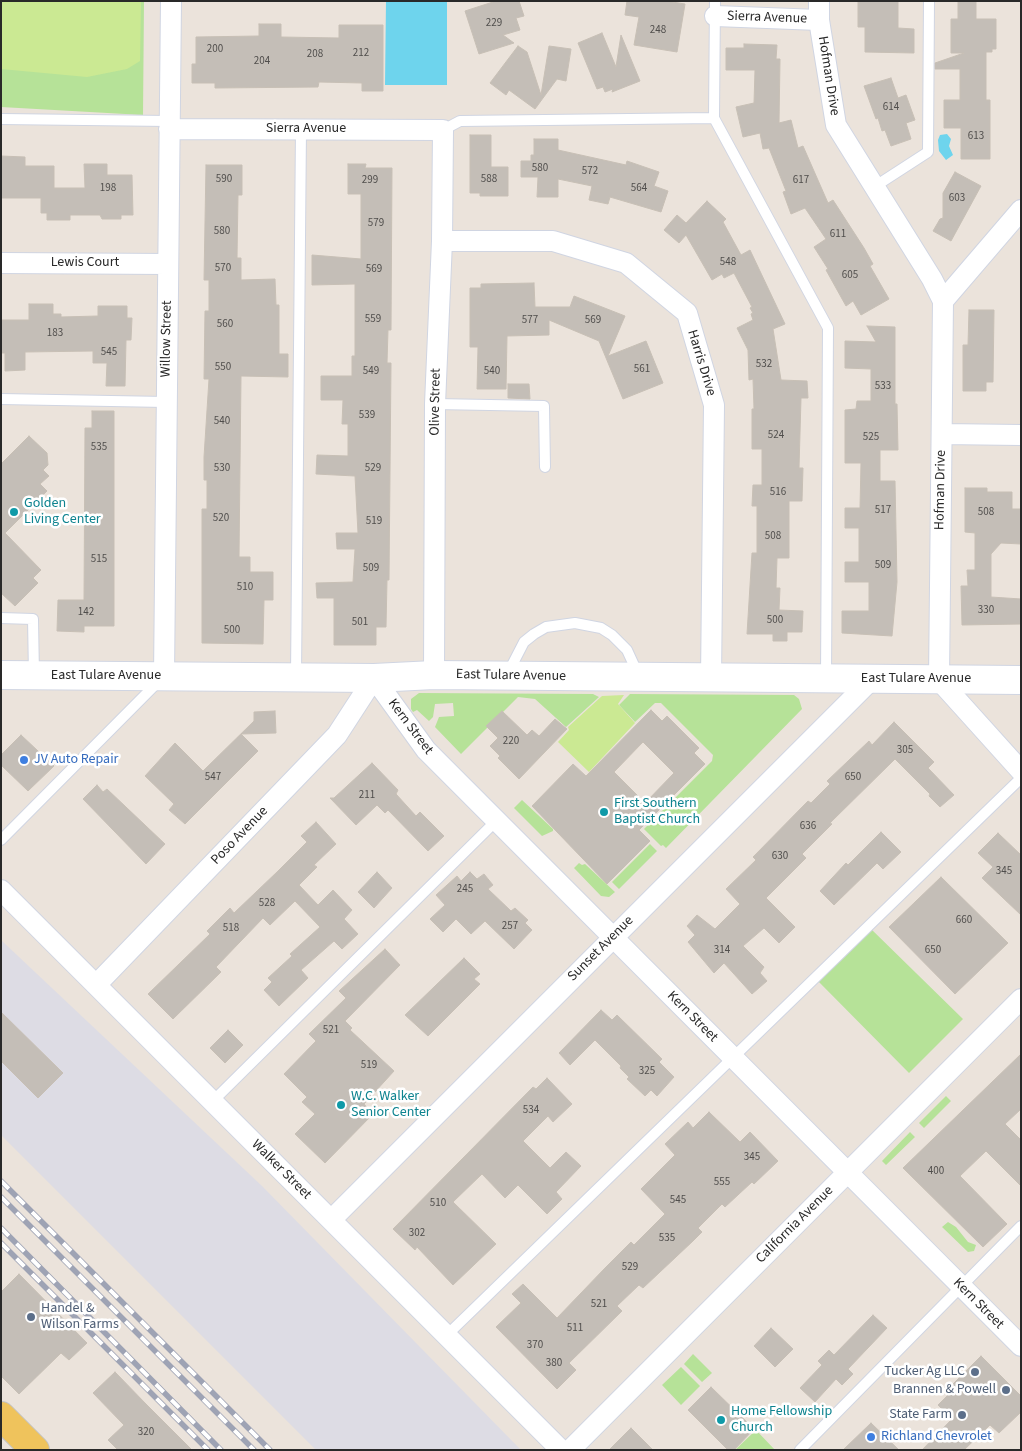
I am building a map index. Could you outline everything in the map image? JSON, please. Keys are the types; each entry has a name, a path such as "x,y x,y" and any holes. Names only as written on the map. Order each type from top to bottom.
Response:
{"main road":[{"path":"1,1416 35,1450"}],"street":[{"name":"Willow Street","path":"164,676 170,1"},
{"name":"Sierra Avenue","path":"715,9 819,10"},
{"name":"Hofman Drive","path":"819,10 836,125 943,301 939,680"},
{"name":"Sierra Avenue","path":"169,125 301,129 443,130"},
{"name":"Olive Street","path":"434,675 435,404 442,241 443,130"},
{"path":"943,301 1021,210"},
{"name":"Harris Drive","path":"442,241 553,241 626,263 687,313 714,404 711,679"},
{"name":"Lewis Court","path":"1,263 168,264"},
{"path":"942,434 1021,435"},
{"name":"East Tulare Avenue","path":"1,676 374,678 434,675 711,679 1021,680"},
{"name":"Kern Street","path":"374,678 426,750 1021,1346"},
{"name":"Poso Avenue","path":"96,985 337,735 374,678"},
{"name":"Sunset Avenue","path":"331,1220 872,679"},
{"path":"939,680 1021,771"},
{"name":"Walker Street","path":"1,890 561,1450"},
{"name":"California Avenue","path":"570,1450 1021,999"}],"lane":[{"path":"874,187 928,152 929,1"},
{"path":"715,9 714,118 828,328 826,679"},
{"path":"443,130 460,121 714,118"},
{"path":"1,119 169,125"},
{"path":"296,678 301,129"},
{"path":"1,399 166,402"},
{"path":"435,404 544,406 545,467"},
{"path":"1,618 33,619 34,676"},
{"path":"506,676 524,642 534,634 546,627 575,623 601,628 612,635 628,650 640,678"},
{"path":"1,840 164,676"},
{"path":"447,1335 1021,778"},
{"path":"212,1101 496,821"},
{"path":"800,1450 1021,1226"}],"shaded area":[{"path":"1,940 262,1186 521,1450 316,1450 1,1135"}],"green space":[{"path":"1,1 144,1 143,115 1,107"},
{"path":"1,1 141,1 140,61 127,69 87,77 1,69"},
{"path":"419,693 593,694 599,697 566,727 535,699 518,697 461,754 435,727 439,717 454,716 453,703 435,704 433,717 429,721 417,710 413,712 411,709 411,699"},
{"path":"630,694 794,695 799,699 802,709 666,848 663,845 661,846 644,829 712,761 713,755 661,703 655,703 635,722 619,705"},
{"path":"624,695 618,704 635,723 589,772 558,742 569,730 568,727 602,696"},
{"path":"522,800 553,831 542,836 514,808"},
{"path":"650,844 657,851 619,889 612,882"},
{"path":"579,863 585,864 615,892 609,897 601,896 574,868"},
{"path":"869,927 963,1019 909,1073 817,980"},
{"path":"946,1096 951,1101 924,1128 919,1123"},
{"path":"910,1132 915,1137 886,1165 882,1161"},
{"path":"948,1222 956,1227 968,1242 976,1245 974,1251 968,1252 942,1227"},
{"path":"693,1354 712,1373 702,1382 684,1364"},
{"path":"681,1367 700,1386 681,1405 662,1385"},
{"path":"756,1430 775,1450 735,1450"}],"water":[{"path":"386,1 447,1 447,85 385,85"},
{"path":"947,134 951,139 949,146 953,155 946,160 939,151 938,140 940,135"}],"building":[{"path":"496,1 519,1 524,16 516,18 520,30 503,35 514,43 479,54 465,11"},
{"path":"627,1 666,1 685,4 677,52 634,45 639,17 625,15"},
{"path":"858,1 898,1 898,28 914,29 914,53 865,52 865,27 858,27"},
{"path":"958,1 976,1 976,19 996,19 996,49 992,49 992,52 986,52 986,100 990,100 990,159 961,159 961,128 944,128 944,100 960,100 960,69 935,69 935,63 964,53 951,53 951,19 958,19"},
{"path":"259,24 281,24 281,37 339,38 339,25 383,25 383,91 362,91 362,83 319,82 318,87 215,88 215,83 192,83 192,64 196,64 196,37 259,36"},
{"path":"602,33 616,67 621,35 640,81 612,92 613,89 605,92 603,87 597,89 578,43"},
{"path":"744,44 777,45 776,59 780,59 779,123 791,120 798,148 803,146 828,203 833,200 864,248 873,264 870,266 889,299 861,315 853,301 846,306 826,270 828,269 814,247 826,239 805,208 791,214 783,192 786,191 769,148 763,149 760,133 743,137 736,107 754,103 755,70 726,70 726,48 744,48"},
{"path":"518,46 527,52 541,95 549,46 571,49 566,81 557,79 535,109 509,90 506,95 490,83"},
{"path":"891,78 898,98 906,95 915,120 906,123 911,139 891,146 885,130 882,131 878,118 876,119 864,86"},
{"path":"470,135 491,135 491,167 508,167 508,196 480,196 480,193 470,193"},
{"path":"534,139 558,139 558,150 626,165 627,161 659,172 654,186 668,191 661,212 610,197 608,204 589,200 592,186 558,179 558,197 537,197 538,177 521,177 521,161 531,161 531,155 534,155"},
{"path":"1,156 25,157 25,166 54,166 54,188 85,188 84,164 107,164 107,175 132,175 133,215 121,215 121,219 102,219 100,215 70,215 70,220 47,220 47,213 41,213 41,198 1,198"},
{"path":"348,164 366,164 365,168 392,168 391,330 388,330 387,363 391,363 389,580 387,580 386,627 376,627 376,645 334,645 334,598 317,598 316,583 353,582 355,549 337,549 336,533 358,533 355,476 316,474 317,455 348,456 348,424 342,424 343,400 321,400 321,376 352,376 352,356 355,356 355,284 312,285 312,255 361,259 361,194 348,194"},
{"path":"206,165 242,165 242,195 238,195 237,258 241,258 241,280 275,279 276,305 279,305 279,354 288,354 288,377 241,376 239,557 250,557 250,572 273,572 273,600 264,600 263,644 202,643 202,509 207,509 207,480 204,480 204,457 209,379 204,379 205,311 209,311 209,280 204,280"},
{"path":"955,172 981,186 951,241 933,231 940,219 943,218 943,193"},
{"path":"707,201 726,219 723,222 741,255 750,250 785,324 773,329 781,380 807,381 808,398 801,398 799,468 803,468 802,501 789,501 789,558 777,558 776,588 780,588 779,610 803,611 802,632 787,632 787,641 773,641 773,634 747,634 752,553 757,553 757,506 752,506 753,485 762,485 762,449 752,449 753,379 749,380 748,350 737,328 753,320 751,314 753,313 750,308 752,307 734,273 724,278 722,274 712,280 686,235 679,243 664,230 677,215 686,223"},
{"path":"534,283 535,307 570,307 574,296 625,316 608,356 646,341 663,383 623,399 599,341 549,320 549,335 507,336 506,389 477,389 478,347 470,347 470,288 481,288 481,284"},
{"path":"29,304 53,304 53,314 61,314 61,317 98,316 98,306 127,306 127,318 132,318 131,340 126,340 125,386 106,386 107,363 93,363 93,351 25,352 25,370 5,371 5,353 1,353 1,320 29,320"},
{"path":"969,310 994,310 993,382 986,382 986,391 963,391 963,345 968,345"},
{"path":"867,326 895,327 895,404 897,404 898,450 880,450 880,481 895,481 897,582 892,636 842,633 842,611 869,611 869,582 845,582 845,562 859,562 859,528 845,528 845,508 860,508 861,463 845,463 845,410 856,409 857,401 871,401 871,369 845,368 845,341 876,342"},
{"path":"508,384 529,384 530,399 508,398"},
{"path":"92,411 114,411 114,626 84,626 84,632 57,631 58,600 84,600 85,428 92,428"},
{"name":"Golden Living Center","path":"29,436 47,453 48,465 43,470 49,476 40,484 47,491 5,533 41,570 33,578 38,583 15,606 1,593 1,464"},
{"path":"965,488 987,488 987,492 1012,492 1012,509 1021,509 1021,544 1001,543 991,554 991,597 1021,599 1021,624 962,625 961,586 968,586 967,570 975,570 975,533 965,532"},
{"path":"651,710 662,721 667,716 699,748 694,753 705,764 639,830 650,841 607,884 532,806 573,764 586,776","holes":["643,742 674,773 645,803 614,772"]},
{"path":"275,711 276,733 241,734 258,751 185,824 169,810 174,804 145,776 175,743 203,771 254,721 254,712"},
{"path":"502,711 527,735 532,730 539,736 555,719 567,729 519,779 498,758 500,756 490,746 498,738 486,726"},
{"path":"894,722 934,762 928,768 954,795 940,807 929,796 930,794 895,759 830,823 832,824 802,854 806,858 766,898 795,927 779,943 764,928 743,946 764,967 760,973 767,981 752,994 724,963 714,973 688,942 695,935 687,926 697,915 715,929 740,904 726,889 756,860 753,857 808,801 811,803 830,784 827,781 869,741 872,745"},
{"name":"JV Auto Repair","path":"21,735 54,766 28,791 1,765 1,755"},
{"path":"372,763 398,790 396,794 416,816 420,812 444,836 428,851 388,810 385,813 377,805 356,825 330,798 334,798"},
{"path":"97,785 103,792 107,789 165,844 146,864 83,799"},
{"path":"316,822 336,844 314,865 317,867 299,885 318,905 333,890 352,910 344,919 358,934 342,949 334,941 301,970 308,978 279,1006 264,990 272,982 268,978 292,956 290,954 320,927 295,901 270,925 263,918 216,967 221,972 173,1019 148,994 210,934 207,931 230,908 234,913 307,842 301,836"},
{"path":"881,832 901,852 883,869 877,863 834,905 820,891 846,863 848,865"},
{"path":"998,833 1021,855 1021,915 982,878 993,867 978,853"},
{"path":"377,872 392,888 374,908 358,892"},
{"path":"470,872 477,879 484,874 493,885 488,889 511,911 515,908 528,920 525,923 532,930 514,949 485,921 471,934 456,919 443,932 430,919 445,905 436,895 457,876 461,881"},
{"path":"941,877 1008,943 955,994 889,927"},
{"path":"385,949 400,965 345,1021 352,1028 350,1030 394,1071 364,1104 373,1114 325,1163 295,1134 315,1114 302,1102 307,1097 284,1074 316,1041 309,1034 346,998 339,991"},
{"path":"464,958 480,974 474,979 480,984 428,1036 405,1015"},
{"path":"601,1010 612,1020 617,1015 662,1059 659,1062 674,1077 657,1096 651,1090 645,1096 627,1079 629,1077 620,1068 621,1066 595,1040 570,1065 559,1053"},
{"path":"1,1012 63,1073 38,1098 1,1061"},
{"path":"228,1030 243,1045 225,1063 210,1048"},
{"path":"1021,1054 1021,1109 1005,1124 1021,1140 1021,1186 986,1151 960,1176 1007,1224 983,1247 903,1168"},
{"path":"547,1078 572,1104 553,1122 548,1116 523,1141 550,1168 566,1152 581,1166 556,1192 562,1199 547,1214 518,1185 505,1198 482,1174 453,1202 496,1244 453,1285 417,1247 415,1250 393,1229 533,1087 536,1089"},
{"path":"709,1112 740,1142 750,1132 778,1161 754,1184 752,1182 725,1207 722,1204 698,1228 702,1232 693,1241 643,1288 639,1285 617,1306 622,1311 569,1363 576,1370 557,1389 496,1327 521,1303 512,1294 523,1284 557,1318 631,1242 634,1245 665,1214 641,1189 675,1155 665,1144 688,1122 693,1128"},
{"name":"Handel & Wilson Farms","path":"19,1274 87,1343 69,1360 61,1353 19,1394 1,1376 1,1292"},
{"path":"873,1315 887,1328 848,1369 853,1374 842,1385 836,1379 815,1402 800,1388 822,1365 818,1361 829,1350 834,1355"},
{"path":"771,1328 793,1349 775,1367 754,1346"},
{"path":"981,1356 1021,1396 1021,1412 999,1433 990,1425 964,1450 922,1450 952,1419 938,1405 954,1389 951,1386"},
{"path":"115,1372 192,1450 118,1450 108,1440 124,1425 93,1393"},
{"name":"Home Fellowship Church","path":"711,1387 754,1429 734,1450 728,1450 688,1410"},
{"name":"Richland Chevrolet","path":"871,1423 899,1450 843,1450"},
{"path":"631,1428 653,1450 609,1450"}],"railway":[{"path":"1,1181 270,1450"},
{"path":"1,1197 254,1450"},
{"path":"1,1228 221,1450"},
{"path":"1,1243 208,1450"}],"place":[{"name":"Golden Living Center","path":"14,512"},
{"name":"JV Auto Repair","path":"24,760"},
{"name":"First Southern Baptist Church","path":"604,812"},
{"name":"W.C. Walker Senior Center","path":"341,1105"},
{"name":"Handel & Wilson Farms","path":"31,1317"},
{"name":"Tucker Ag LLC","path":"975,1372"},
{"name":"Brannen & Powell","path":"1006,1390"},
{"name":"State Farm","path":"962,1415"},
{"name":"Home Fellowship Church","path":"721,1420"},
{"name":"Richland Chevrolet","path":"871,1437"}]}
